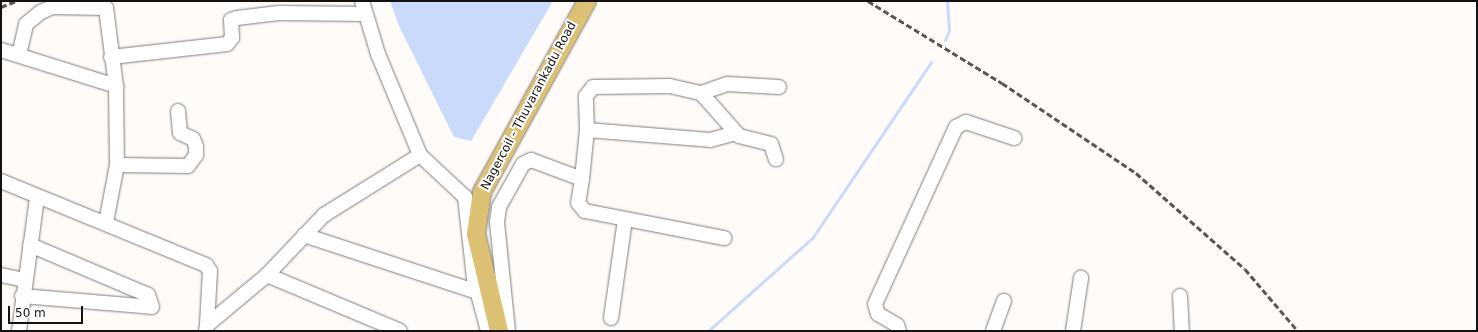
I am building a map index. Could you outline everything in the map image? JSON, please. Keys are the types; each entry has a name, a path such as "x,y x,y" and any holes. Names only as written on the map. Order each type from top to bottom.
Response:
{"main road":[{"name":"Nagercoil - Thuvarankadu Road","path":"494,326 476,234 482,192 587,1"}],"street":[{"path":"18,55 26,24 41,12 52,7 102,6 107,11 111,57 116,86 117,165 106,222"},
{"path":"111,57 227,44 232,38 231,20 237,18 279,13 364,7 420,155 465,197 477,292 494,326"},
{"path":"1,50 116,86"},
{"path":"724,238 625,220 582,210 578,203 587,130 586,96 593,87 659,84 701,93 726,84 779,87"},
{"path":"701,93 736,133 749,141 771,144 776,159"},
{"path":"117,165 188,166 196,155 196,146 193,139 180,133 178,111"},
{"path":"899,331 897,325 878,314 875,304 956,128 966,122 1014,138"},
{"path":"587,130 710,140 736,133"},
{"path":"207,328 267,275 324,215 420,155"},
{"path":"508,331 496,237 499,208 526,161 582,179"},
{"path":"1,181 37,198 106,222 208,266 207,328"},
{"path":"18,331 24,280 37,198"},
{"path":"611,318 625,220"},
{"path":"304,235 477,292"},
{"path":"22,296 152,307 148,295 30,245"},
{"path":"1,275 24,280"},
{"path":"267,275 400,331"},
{"path":"1073,331 1081,278"},
{"path":"1180,296 1182,331"},
{"path":"993,331 1004,301"}],"water":[{"path":"390,1 553,1 471,141 454,137 399,26"}],"waterway":[{"path":"945,40 949,30 947,1"},
{"path":"708,331 813,237 931,62"}],"railway":[{"path":"1,7 16,1"},
{"path":"868,1 1002,83 1136,173 1245,269 1298,331"}]}
